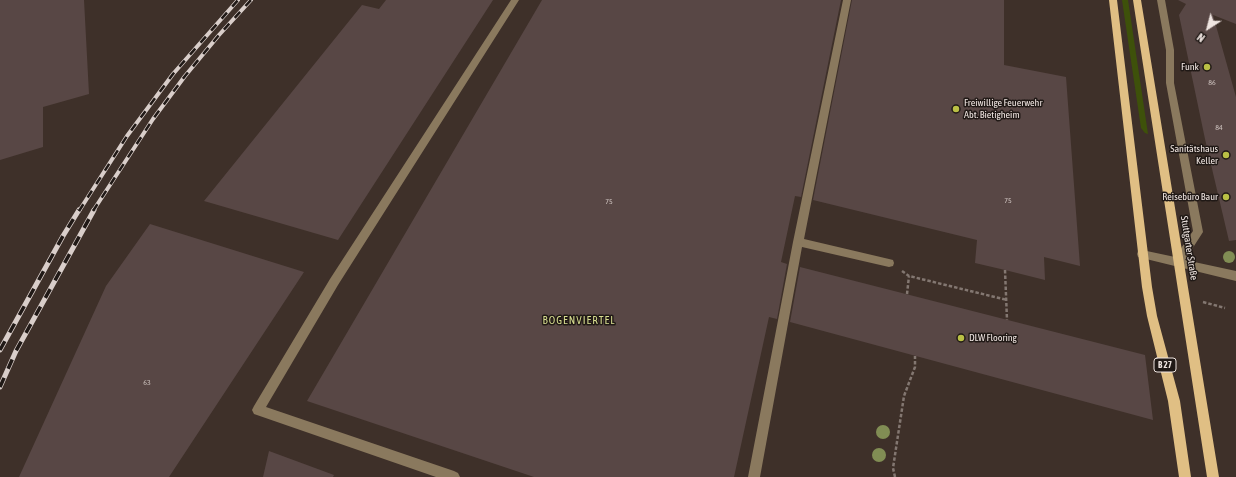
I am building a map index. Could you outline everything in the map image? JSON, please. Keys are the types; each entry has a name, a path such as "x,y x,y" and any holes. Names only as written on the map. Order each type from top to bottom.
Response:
{"main road":[{"name":"B 27","path":"1113,0 1142,254 1152,316 1174,401 1185,477"},
{"name":"Stuttgarter Straße","path":"1137,0 1213,477"}],"street":[{"path":"454,477 258,410 334,282 515,0"},
{"path":"754,477 798,242 847,0"},
{"path":"1161,0 1170,50 1170,83 1198,232 1178,262"},
{"path":"798,242 889,263"},
{"path":"1142,254 1236,276"}],"path":[{"path":"889,263 908,276 1007,300"},
{"path":"1005,270 1008,320"},
{"path":"907,294 908,276"},
{"path":"895,477 893,468 904,396 915,367 915,356"}],"green space":[{"path":"1122,0 1128,0 1148,134 1141,128"}],"building":[{"path":"0,0 84,0 89,94 43,107 43,147 0,160"},
{"path":"386,0 493,0 338,240 204,201 362,5 379,9"},
{"path":"542,0 841,0 801,197 795,196 781,262 787,264 777,319 769,317 734,477 534,477 307,401"},
{"name":"Freiwillige Feuerwehr Abt. Bietigheim","path":"852,0 1004,0 1004,65 1066,77 1080,266 1044,257 1045,280 975,263 977,240 813,200"},
{"path":"1178,0 1236,0 1236,24 1213,15 1236,97 1236,240 1229,241 1205,139 1179,15 1186,4"},
{"path":"150,224 304,272 169,477 19,477 106,286"},
{"name":"DLW Flooring","path":"800,267 1145,355 1153,420 790,322"},
{"path":"269,451 334,475 333,477 263,477"}],"railway":[{"path":"79,211 127,136 173,74 238,0"},
{"path":"93,211 153,119 185,76 219,35 251,0"},
{"path":"0,350 79,210"},
{"path":"0,387 16,351 94,210"}],"place":[{"name":"Funk","path":"1207,67"},
{"name":"Freiwillige Feuerwehr Abt. Bietigheim","path":"956,109"},
{"name":"Sanitätshaus Keller","path":"1226,155"},
{"name":"Reisebüro Baur","path":"1226,197"},
{"name":"DLW Flooring","path":"961,338"}],"district":[{"name":"BOGENVIERTEL","path":"579,321"}]}
